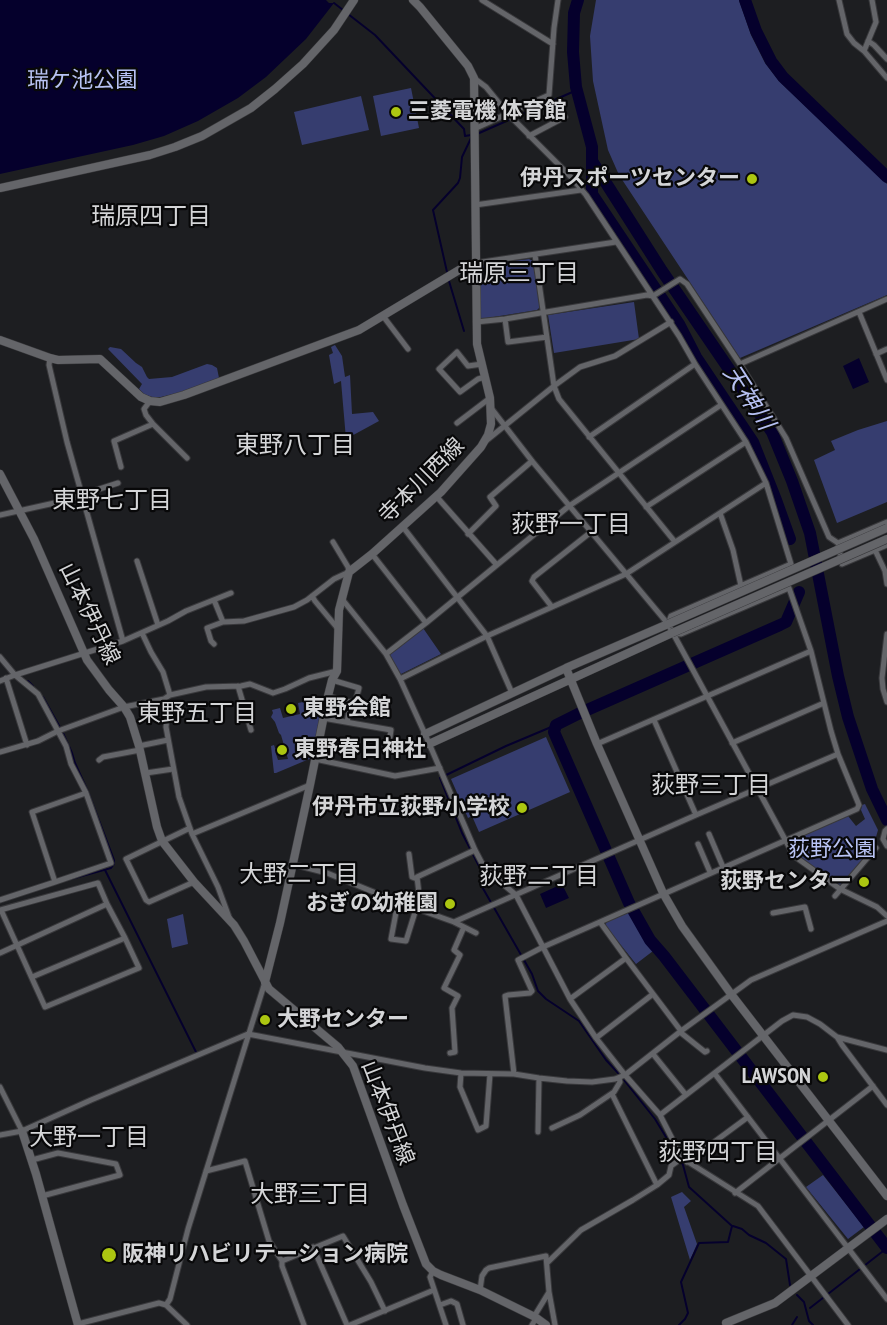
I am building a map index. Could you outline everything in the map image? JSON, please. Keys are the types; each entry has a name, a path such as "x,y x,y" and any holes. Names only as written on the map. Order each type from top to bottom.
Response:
{"street":[{"path":"0,188 150,155 202,136 251,108 303,64 334,30 354,0"},
{"path":"413,0 421,3 468,66 474,78 486,87 508,114 581,190 653,296 746,442 766,483 791,564 671,616 668,624"},
{"path":"482,0 553,44"},
{"path":"474,131 549,95 558,0"},
{"path":"839,0 847,34 887,78"},
{"path":"864,51 876,22 872,0"},
{"path":"868,41 887,59"},
{"name":"寺本川西線","path":"349,572 436,496 484,443 491,424 490,398 477,349 474,78"},
{"path":"529,136 565,117"},
{"path":"476,205 581,190"},
{"path":"0,340 58,360 100,359 141,397 160,402 360,330 464,267 476,263 616,242"},
{"path":"535,255 554,386 558,399 675,542"},
{"path":"476,322 647,295 653,296 680,279 687,284 786,438 829,537 838,543 842,564 887,545"},
{"path":"740,364 887,299"},
{"path":"859,312 887,380"},
{"path":"382,316 409,349"},
{"path":"505,319 507,342 547,337"},
{"path":"484,443 580,367 615,356 670,322"},
{"path":"876,354 887,349"},
{"path":"482,364 468,366 457,352 438,369 460,392 478,379 485,377"},
{"path":"50,358 49,364 81,494 123,641"},
{"path":"589,437 695,364"},
{"path":"457,423 490,398"},
{"path":"150,400 144,409 146,415 187,458"},
{"path":"386,654 569,506 722,405"},
{"path":"491,408 532,461 668,624 794,856 840,889 877,907 887,916"},
{"path":"121,467 114,441 153,424"},
{"path":"646,507 746,442"},
{"path":"468,534 496,506 490,497 532,461"},
{"name":"山本伊丹線","path":"0,474 19,510 84,653 99,678 124,708 134,727 162,841 194,882 229,918 265,982 275,994 343,1053 353,1066 426,1264 433,1270"},
{"path":"0,515 39,507 118,483"},
{"path":"400,679 487,636 626,574 766,483"},
{"path":"436,496 496,564"},
{"path":"720,513 733,550 741,586"},
{"path":"838,543 887,522"},
{"path":"403,527 487,636 512,693"},
{"path":"425,734 566,668 887,528"},
{"path":"552,607 532,581 534,577 591,532"},
{"path":"429,744 672,633 887,539"},
{"path":"166,1305 170,1299 188,1229 265,982 280,923 328,696 337,671 339,610 349,572 333,542"},
{"path":"875,550 885,571 887,584"},
{"path":"372,554 426,622"},
{"path":"137,561 144,572 146,596 158,625"},
{"path":"214,644 207,628 223,622 244,621 294,607 334,579 349,572"},
{"path":"514,1074 505,996 532,991 518,960 710,872 857,809 859,805 838,754 811,651 789,588 681,634 672,633"},
{"path":"27,745 3,680 123,641 186,611 231,593"},
{"path":"312,596 339,630"},
{"path":"342,598 386,654 400,679 485,869 516,895 570,999 596,1038 660,1115 685,1160 758,1206 848,1325"},
{"path":"214,600 223,622"},
{"path":"142,633 163,672 170,695"},
{"path":"887,634 882,678 887,702"},
{"path":"597,744 811,651"},
{"path":"0,657 15,675 38,694 58,731 86,793 111,864 1,898"},
{"path":"566,668 663,893 690,938 887,1196"},
{"path":"0,752 27,745 58,731 124,708 164,699 170,695 206,687 250,684 273,693 309,678 337,671"},
{"path":"332,680 359,688 347,722"},
{"path":"238,686 250,718 251,730"},
{"path":"328,696 385,712"},
{"path":"164,699 166,727 179,797 192,834 218,887 229,918"},
{"path":"732,743 824,703"},
{"path":"323,718 391,730 389,743"},
{"path":"654,720 696,815"},
{"path":"99,760 168,740"},
{"path":"454,922 838,754"},
{"path":"315,759 395,776 440,768"},
{"path":"146,773 173,769"},
{"path":"192,834 310,785"},
{"path":"55,882 45,858 32,812 86,793"},
{"path":"190,828 126,859 149,902 194,882"},
{"path":"886,830 884,839 887,846"},
{"path":"709,834 723,867"},
{"path":"698,844 710,872"},
{"path":"835,896 876,848"},
{"path":"398,902 391,939 406,941 418,910 417,877 475,850"},
{"path":"409,854 412,877 417,879"},
{"path":"292,864 327,873 454,922 476,933"},
{"path":"98,883 139,968 45,1006 0,910 98,883"},
{"path":"0,953 107,904"},
{"path":"773,913 805,907 811,929"},
{"path":"0,1135 22,1131 248,1034 461,1073 514,1074 591,1082 609,1081 625,1075 731,994 759,976 887,921"},
{"path":"600,922 681,1032 705,1052 707,1051"},
{"path":"450,1053 455,1052 452,1008 458,996 444,988 462,956 454,950 464,927"},
{"path":"32,977 125,938"},
{"path":"570,999 626,958"},
{"path":"596,1038 653,994"},
{"path":"660,1115 782,1021 793,1015 807,1017 837,1037 887,1105"},
{"path":"837,1037 887,1050"},
{"path":"652,1054 686,1095"},
{"path":"461,1073 461,1092 478,1130 486,1126 490,1074"},
{"path":"715,1074 887,1299"},
{"path":"538,1132 539,1078"},
{"path":"552,1128 580,1115 612,1094 618,1087 619,1078"},
{"path":"735,1193 873,1086"},
{"path":"0,1087 22,1131 32,1161 78,1324 159,1303 166,1305 187,1325"},
{"path":"612,1094 657,1185"},
{"path":"547,1263 581,1230 657,1185 669,1175 671,1166 685,1160 748,1117"},
{"path":"32,1161 58,1153 116,1164 120,1174 42,1196"},
{"path":"206,1171 244,1161 269,1242 282,1261 304,1325"},
{"path":"725,1324 775,1303 887,1219"},
{"path":"282,1261 343,1236 371,1282 385,1311"},
{"path":"313,1247 349,1325 434,1290"},
{"path":"480,1290 482,1276 489,1268 546,1256 555,1325"},
{"path":"446,1325 430,1277 433,1270 480,1290 533,1321 546,1325"},
{"path":"533,1321 549,1292"},
{"path":"440,1305 451,1301 457,1304 463,1325"}],"green space":[{"name":"伊丹スポーツセンター","path":"596,0 739,0 751,35 765,63 779,81 887,184 887,295 740,358 619,175 608,150 593,81 590,36"},
{"name":"三菱電機 体育館","path":"411,88 419,128 381,136 373,96"},
{"path":"361,96 369,130 302,145 294,112"},
{"path":"529,259 533,261 540,307 537,310 481,319 479,316 478,271 482,265"},
{"path":"634,302 639,339 554,353 548,315"},
{"path":"335,345 342,356 345,377 350,375 352,414 373,412 379,421 346,439 341,381 334,384 329,355 333,353 331,347"},
{"path":"110,347 121,349 142,367 149,379 172,377 207,364 217,368 219,378 182,392 152,397 139,389 142,384 108,349"},
{"path":"887,421 887,502 837,523 814,460 835,450 831,441"},
{"path":"423,628 441,654 399,673 390,654"},
{"path":"318,699 323,709 314,757 274,773 271,746 274,745 277,749 278,760 288,759 281,735 271,717 272,710 280,708 283,718 300,714 298,703"},
{"path":"546,737 570,792 479,832 472,816 468,818 451,779"},
{"name":"荻野公園","path":"865,804 878,830 876,837 873,841 869,839 858,850 866,858 842,884 834,882 796,855 790,844 791,841 848,816 856,826 865,819 861,810 862,805"},
{"path":"628,912 653,951 636,964 605,925"},
{"path":"183,914 188,944 172,948 167,919"},
{"path":"823,1175 864,1227 848,1239 806,1187"},
{"path":"682,1192 691,1201 684,1207 697,1244 690,1260 671,1197"}],"shaded area":[{"name":"瑞ケ池公園","path":"0,0 326,0 334,3 306,39 266,77 238,98 198,121 164,136 133,145 0,174"},
{"path":"859,358 869,382 853,389 843,366"},
{"path":"562,884 569,898 546,908 540,894"}],"waterway":[{"name":"天神川","path":"578,0 574,13 573,52 576,87 592,147 592,161 662,271 772,432 810,533 848,717 872,789 887,820"},
{"path":"745,0 756,31 771,61 783,77 887,177"},
{"path":"334,3 343,10"},
{"path":"348,14 375,35 464,129 465,136 471,135"},
{"path":"477,134 577,90"},
{"path":"447,272 433,210 458,183 462,157 472,136"},
{"path":"592,161 592,194 679,324 696,357 753,442 790,539"},
{"path":"449,281 464,331"},
{"path":"799,592 786,622 578,714 556,725 554,732 629,903 650,940 887,1248"},
{"path":"28,681 33,686"},
{"path":"43,697 72,753 114,860 111,868 71,879"},
{"path":"556,725 440,778 462,833 481,870 481,885 532,974 538,991 579,1021 606,1060 619,1074"},
{"path":"105,870 196,1052"},
{"path":"624,1080 655,1119 683,1165 689,1187 732,1226 728,1242 699,1243 681,1282 688,1313 679,1325"},
{"path":"733,1226 766,1243 786,1259 790,1285"},
{"path":"810,1308 887,1248"},
{"path":"797,1295 804,1302 809,1321 813,1325"},
{"path":"792,1325 797,1317"}],"place":[{"name":"三菱電機 体育館","path":"396,112"},
{"name":"伊丹スポーツセンター","path":"752,179"},
{"name":"東野会館","path":"291,709"},
{"name":"東野春日神社","path":"282,750"},
{"name":"伊丹市立荻野小学校","path":"522,808"},
{"name":"荻野センター","path":"864,882"},
{"name":"おぎの幼稚園","path":"450,904"},
{"name":"大野センター","path":"265,1020"},
{"name":"LAWSON","path":"823,1077"},
{"name":"阪神リハビリテーション病院","path":"109,1255"}],"district":[{"name":"瑞原四丁目","path":"151,217"},
{"name":"瑞原三丁目","path":"519,274"},
{"name":"東野八丁目","path":"295,446"},
{"name":"東野七丁目","path":"112,501"},
{"name":"荻野一丁目","path":"571,525"},
{"name":"東野五丁目","path":"197,714"},
{"name":"荻野三丁目","path":"711,786"},
{"name":"大野二丁目","path":"299,875"},
{"name":"荻野二丁目","path":"539,877"},
{"name":"大野一丁目","path":"89,1138"},
{"name":"荻野四丁目","path":"718,1153"},
{"name":"大野三丁目","path":"310,1195"}]}
